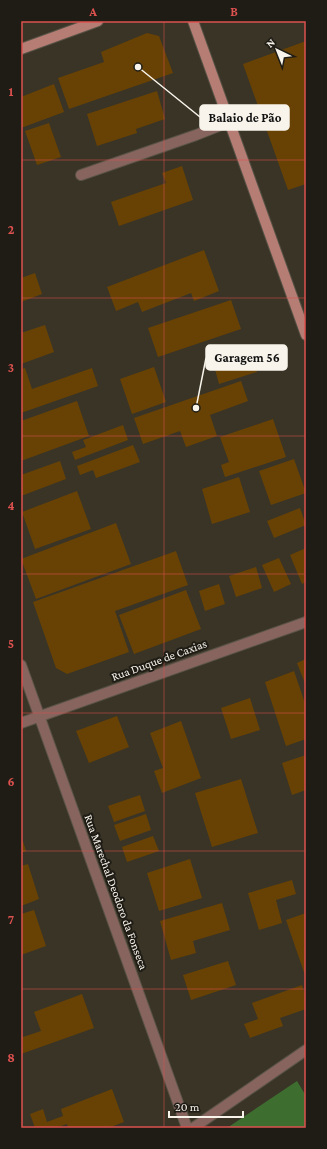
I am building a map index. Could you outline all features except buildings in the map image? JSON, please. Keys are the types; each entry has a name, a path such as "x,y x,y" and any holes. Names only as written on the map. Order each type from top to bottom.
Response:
{"main road":[{"path":"21,49 98,21"},
{"path":"193,21 306,335"}],"street":[{"path":"81,175 229,122"},
{"name":"Rua Duque de Caxias","path":"21,723 306,622"},
{"name":"Rua Marechal Deodoro da Fonseca","path":"21,664 187,1128"},
{"path":"193,1128 306,1050"}],"green space":[{"path":"297,1081 306,1096 306,1128 227,1128"}],"place":[{"name":"Balaio de Pão","path":"138,67"},
{"name":"Garagem 56","path":"196,408"}]}
